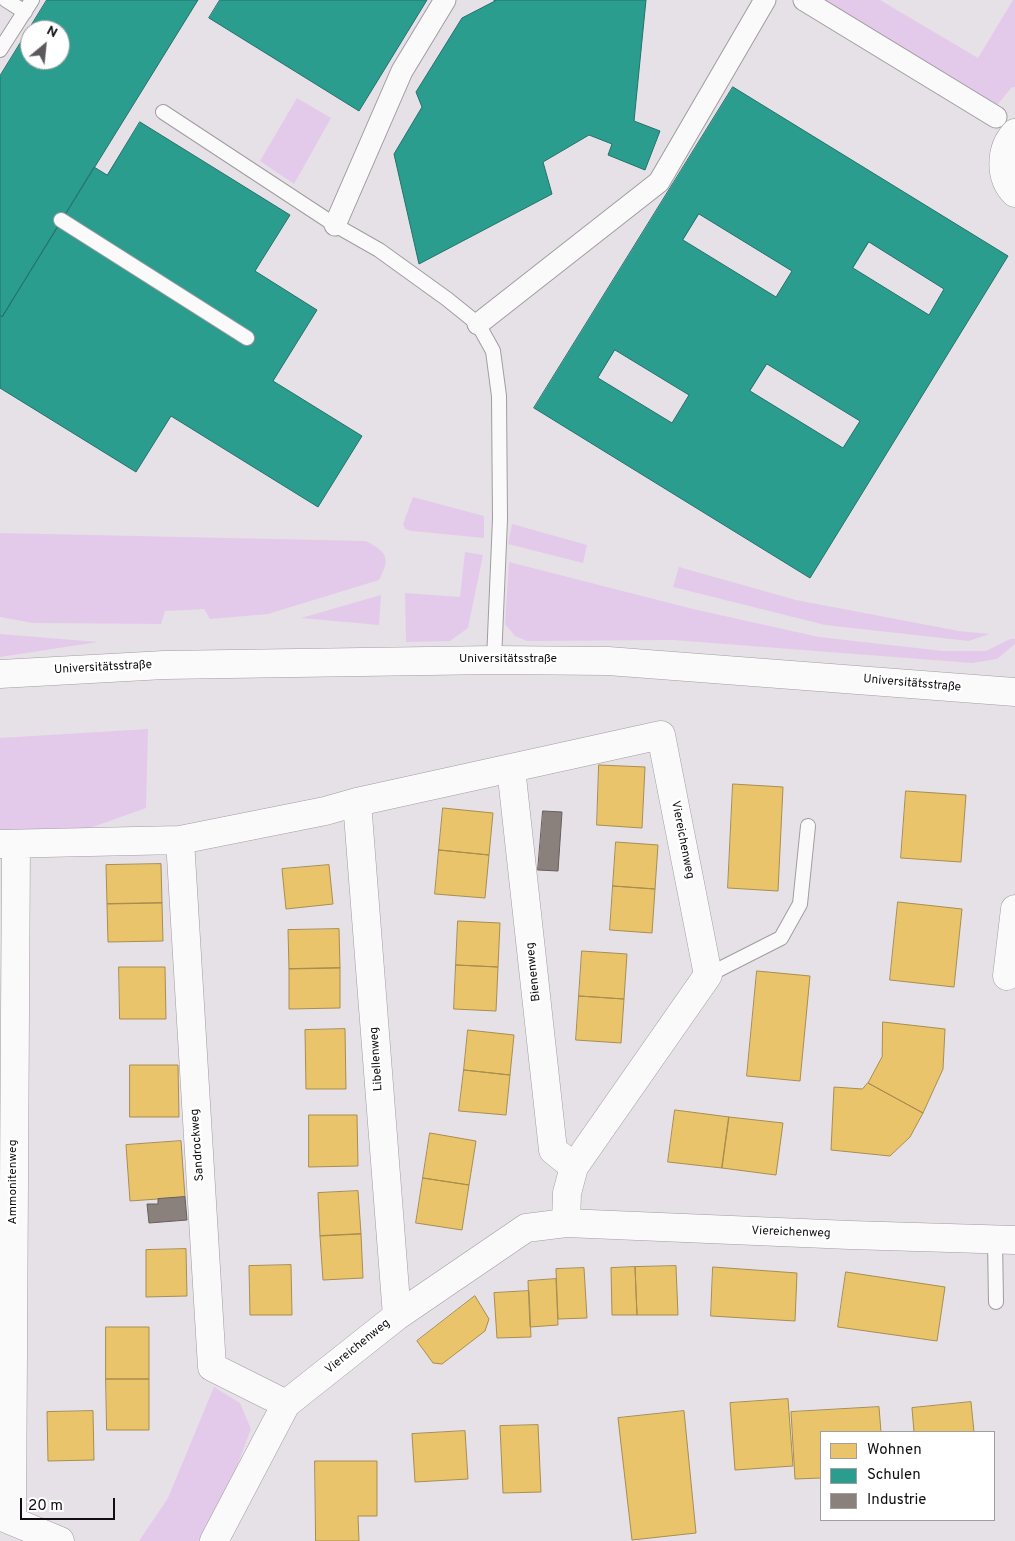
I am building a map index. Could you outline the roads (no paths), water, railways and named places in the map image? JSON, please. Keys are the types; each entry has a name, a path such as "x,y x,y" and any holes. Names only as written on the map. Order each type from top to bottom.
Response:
{"street":[{"path":"335,225 402,72 445,0"},
{"path":"478,324 659,182 765,0"},
{"path":"804,0 1005,125 1009,139 1002,161 1010,188 1015,193"},
{"name":"Universitätsstraße","path":"0,674 164,665 608,660 1015,692"},
{"name":"Viereichenweg","path":"511,768 661,735 708,975"},
{"path":"8,844 180,840 324,812 357,802 511,768"},
{"name":"Bienenweg","path":"511,768 553,1150 574,1168"},
{"name":"Libellenweg","path":"357,802 398,1316"},
{"name":"Sandrockweg","path":"180,840 212,1367 286,1404"},
{"name":"Ammonitenweg","path":"6,1518 8,844"},
{"path":"1007,976 1015,909"},
{"path":"566,1223 567,1194 574,1168 708,975"},
{"name":"Viereichenweg","path":"214,1541 286,1404 398,1316 526,1228 566,1223 1005,1240"},
{"path":"6,1518 60,1541"}],"lane":[{"path":"0,50 29,6 6,0"},
{"path":"163,112 335,225 379,250 478,324 493,351 499,396 500,526 494,660"},
{"path":"61,220 247,338"},
{"path":"708,975 782,938 800,904 808,826"},
{"path":"996,1302 1005,1240"}]}
